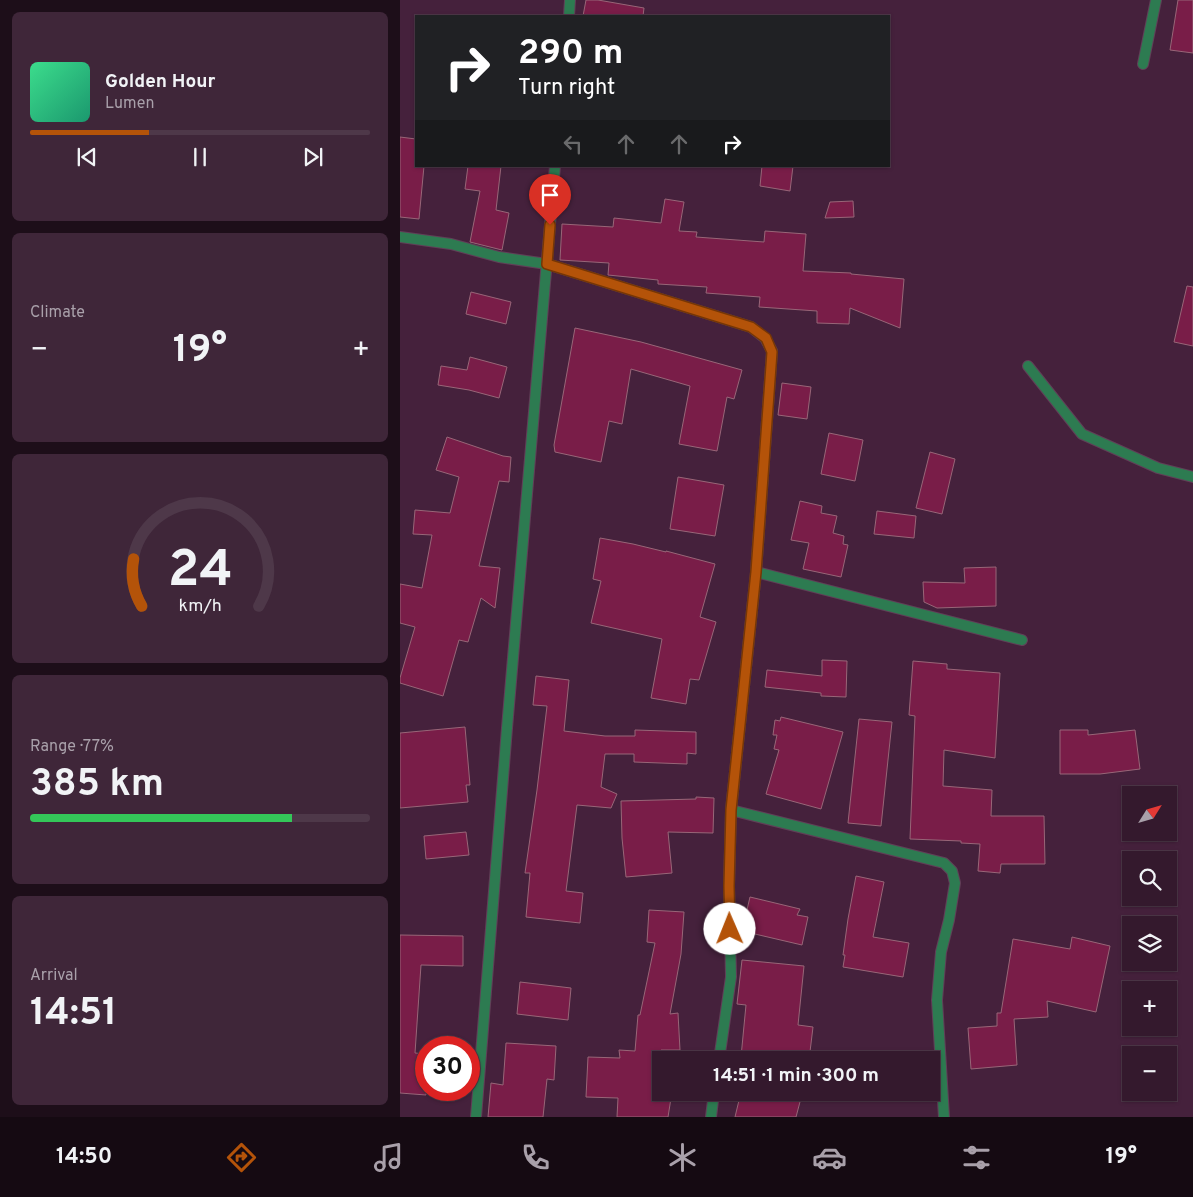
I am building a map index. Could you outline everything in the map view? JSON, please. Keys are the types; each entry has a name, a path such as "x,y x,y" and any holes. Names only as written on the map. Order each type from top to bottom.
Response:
{"street":[{"path":"568,15 570,0"},
{"path":"1143,64 1156,0"},
{"path":"476,1117 555,167"},
{"path":"400,237 451,244 499,257 547,264 751,327 766,338 772,352 756,572 731,810 729,886 731,977 720,1051"},
{"path":"1028,366 1082,434 1158,468 1193,477"},
{"path":"756,572 1022,640"},
{"path":"731,810 944,863 952,871 955,883 941,952 937,1000 944,1117"},
{"path":"711,1117 713,1101"}],"building":[{"path":"586,0 598,0 644,8 643,15 583,15"},
{"path":"1178,0 1193,0 1193,53 1170,50"},
{"path":"400,137 415,139 415,167 424,167 419,219 400,217"},
{"path":"468,167 501,167 496,210 509,213 502,250 470,242 480,191 465,189"},
{"path":"762,167 793,167 790,191 760,186"},
{"path":"665,199 684,202 679,231 697,232 696,237 764,242 765,231 806,234 803,271 851,273 904,279 900,328 850,308 849,324 817,323 817,311 759,307 760,297 706,293 707,287 658,284 658,280 608,275 609,263 560,260 562,224 613,227 614,218 661,223"},
{"path":"853,201 854,217 825,218 830,202"},
{"path":"1187,286 1193,287 1193,346 1174,342"},
{"path":"471,292 511,302 506,324 466,314"},
{"path":"575,328 641,342 742,370 734,399 727,397 717,451 679,444 690,386 631,369 622,424 609,421 601,462 555,452 554,445"},
{"path":"470,357 507,367 499,398 469,390 438,385 441,366 467,370"},
{"path":"782,383 811,387 807,419 778,415"},
{"path":"829,433 863,440 855,481 821,474"},
{"path":"447,437 511,457 509,482 499,481 479,566 500,568 495,608 481,598 468,642 459,640 443,696 400,683 415,627 400,623 400,584 422,588 432,535 413,534 415,510 450,513 459,477 436,470"},
{"path":"930,452 955,459 942,514 916,508"},
{"path":"678,477 724,485 715,536 670,529"},
{"path":"800,501 822,506 821,513 837,516 833,533 844,536 843,544 848,545 841,577 803,569 809,543 791,540"},
{"path":"877,511 916,516 914,538 874,534"},
{"path":"600,538 666,551 715,564 700,617 716,622 699,680 690,679 686,704 651,698 662,639 591,623 601,581 593,579"},
{"path":"996,567 996,606 937,608 924,602 923,582 965,583 964,568"},
{"path":"822,660 847,661 846,697 821,696 821,693 765,687 767,670 822,676"},
{"path":"913,661 947,664 947,669 1000,673 995,758 944,750 943,786 992,790 991,816 1044,816 1045,864 1001,864 1000,873 978,871 980,844 961,843 961,841 910,839 915,716 909,715"},
{"path":"536,676 569,680 564,731 605,736 635,736 635,730 696,732 696,754 687,753 687,764 634,762 634,754 605,754 601,787 617,794 611,808 577,805 566,891 583,893 580,923 526,917 530,873 525,873 547,706 533,705"},
{"path":"781,717 843,732 821,809 766,794 779,750 774,749 777,735 773,735 775,720 780,721"},
{"path":"859,719 892,722 881,826 848,823"},
{"path":"465,727 470,785 466,785 468,802 400,808 400,733"},
{"path":"1060,730 1088,730 1088,735 1135,730 1140,769 1100,774 1060,774"},
{"path":"696,797 714,798 713,833 668,832 672,873 626,877 621,801 696,799"},
{"path":"466,832 469,855 426,859 424,836"},
{"path":"856,876 884,882 873,937 909,943 903,977 843,967 848,919"},
{"path":"750,897 800,909 797,915 808,917 802,945 742,931"},
{"path":"649,910 684,912 681,954 670,1014 678,1013 680,1050 652,1051 652,1101 671,1101 668,1117 617,1117 618,1098 586,1097 588,1057 620,1058 619,1050 635,1051 638,1015 640,1015 655,943 647,942"},
{"path":"400,935 463,936 463,966 421,965 415,1036 415,1094 400,1093"},
{"path":"1072,937 1110,946 1096,1012 1047,1001 1048,1017 1014,1019 1017,1065 971,1069 968,1028 997,1026 997,1013 1001,1013 1013,939 1070,949"},
{"path":"742,960 804,966 798,1025 813,1027 810,1051 742,1051 746,1005 737,1004"},
{"path":"520,982 571,988 568,1020 517,1014"},
{"path":"506,1043 556,1046 554,1080 547,1079 543,1117 488,1117 491,1083 503,1085"},
{"path":"739,1101 800,1101 796,1117 735,1117"}],"route":[{"path":"550,225 547,264 751,327 766,338 772,352 756,572 731,810 730,929"}]}
